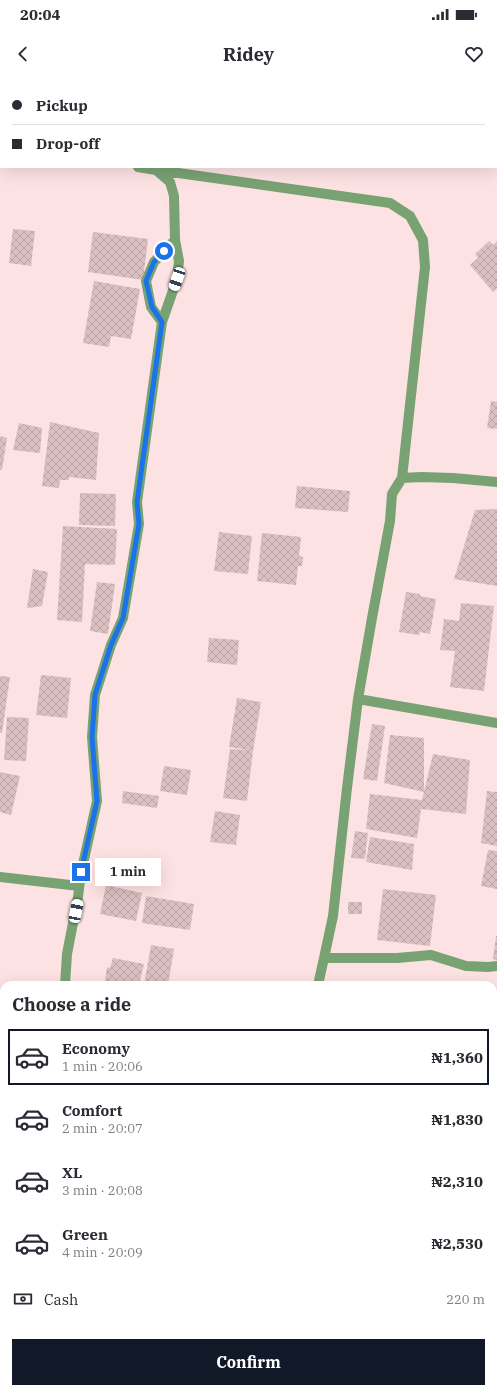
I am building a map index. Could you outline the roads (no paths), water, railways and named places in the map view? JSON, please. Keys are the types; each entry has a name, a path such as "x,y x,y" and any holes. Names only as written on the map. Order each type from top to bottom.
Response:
{"street":[{"path":"144,168 390,203 410,216 423,240 425,267 402,478 392,494 390,521 358,699 333,916 319,981"},
{"path":"64,981 67,954 79,886 87,842 97,801 92,737 95,695 111,645 123,618 139,524 137,502 162,322 177,279 179,261 175,240 174,196 170,182 156,170"},
{"path":"162,322 152,307 146,281 154,262 175,240"},
{"path":"402,478 453,478 497,482"},
{"path":"358,699 497,724"},
{"path":"0,877 79,886"},
{"path":"324,958 397,958 431,955 466,966 497,966"}]}
